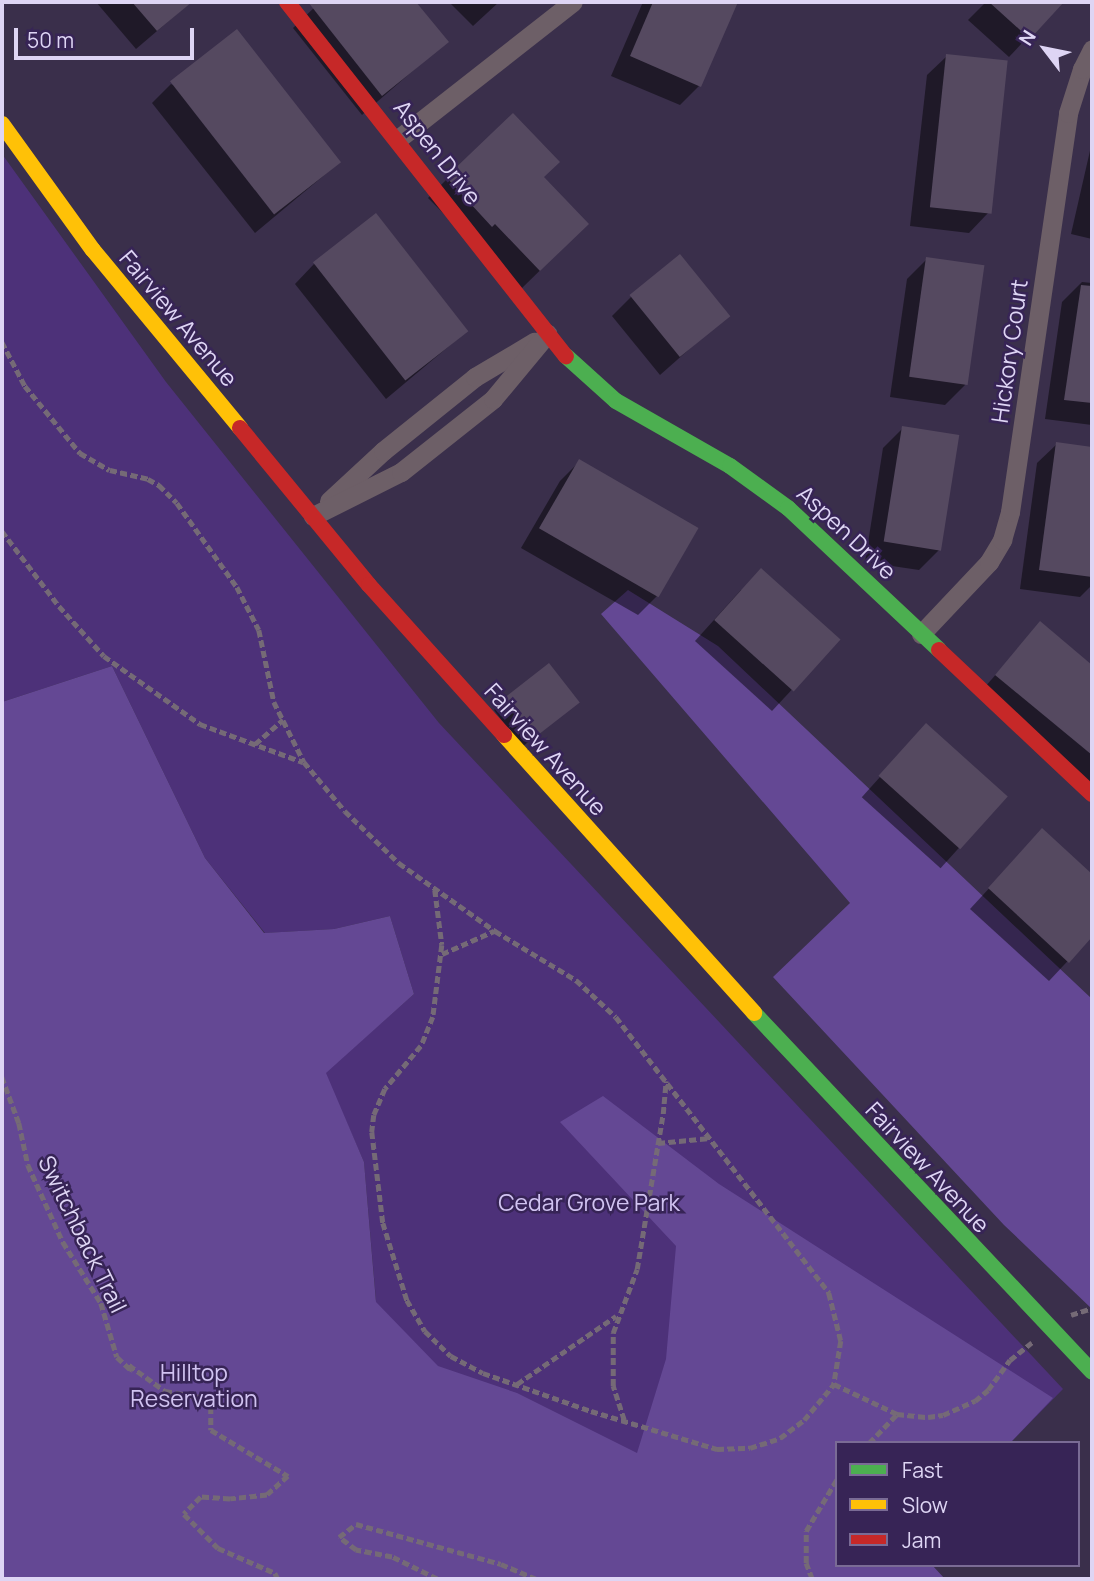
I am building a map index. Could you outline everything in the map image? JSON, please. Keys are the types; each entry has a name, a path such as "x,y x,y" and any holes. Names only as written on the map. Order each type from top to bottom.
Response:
{"main road":[{"name":"Aspen Drive","path":"287,2 398,139 570,361 616,401 730,466 788,508 1092,794"},
{"name":"Fairview Avenue","path":"2,124 93,250 369,585 810,1075 1092,1372"}],"street":[{"path":"398,139 573,2"},
{"name":"Hickory Court","path":"921,634 989,562 1002,540 1010,512 1068,113 1082,69 1092,49"},
{"path":"313,516 383,451 475,377 547,334"},
{"path":"313,516 401,472 493,399 547,334"}],"path":[{"path":"2,342 24,386 80,453 110,470 148,479 159,485 177,503 237,587 259,630 275,702 304,762 363,831 435,889 593,993 616,1017 666,1080 829,1293 841,1341 834,1384 793,1430 750,1448 717,1449 624,1421 466,1366 451,1356 425,1331 407,1300 383,1223 372,1132 374,1115 385,1089 412,1059 428,1032 435,1009 442,954 442,927 435,889"},
{"path":"2,531 59,606 104,656 200,724 304,762"},
{"path":"254,744 283,720"},
{"path":"442,954 495,931"},
{"name":"Switchback Trail","path":"2,1077 19,1123 28,1165 64,1242 101,1303 117,1357 132,1371 129,1365 165,1391 200,1397 211,1407 211,1430 288,1476 267,1495 230,1499 201,1497 184,1514 218,1548 275,1573 278,1579"},
{"path":"624,1421 611,1368 617,1315 637,1269 659,1143 666,1080"},
{"path":"659,1143 711,1138"},
{"path":"516,1385 617,1315"},
{"path":"834,1384 897,1414 920,1417 943,1415 975,1401 988,1391 1010,1360 1049,1328"},
{"path":"871,1441 897,1414"},
{"path":"812,1579 806,1563 806,1531 835,1482"},
{"path":"437,1579 392,1557 356,1550 340,1537 356,1524 501,1564 536,1579"}],"green space":[{"name":"Cedar Grove Park","path":"2,154 166,382 439,723 1063,1389 1012,1441 835,1441 835,1565 2,1579 376,1300 364,1162 325,1073 414,994 390,916 334,929 265,933 205,858 112,666 2,702"},
{"path":"628,590 718,646 1092,999 1092,1309 1004,1225 773,977 850,903 601,614"},
{"name":"Hilltop Reservation","path":"112,666 205,858 264,933 334,929 390,916 414,994 326,1073 364,1162 376,1302 438,1366 517,1393 637,1453 666,1359 676,1246 560,1122 603,1096 719,1184 1053,1398 1012,1441 835,1441 835,1567 934,1567 945,1579 2,1579 2,702"}],"building":[{"path":"132,2 192,2 157,31"},
{"path":"308,2 416,2 449,42 382,96"},
{"path":"653,2 738,2 701,87 630,56"},
{"path":"989,2 1064,2 1030,39"},
{"path":"237,29 341,162 274,215 170,81"},
{"path":"946,54 1008,60 992,214 930,207"},
{"path":"513,113 560,162 544,177 589,224 540,271 495,224 492,227 446,177"},
{"path":"376,213 468,331 405,380 313,262"},
{"path":"680,254 730,316 680,357 629,295"},
{"path":"926,257 984,265 968,385 909,377"},
{"path":"1081,285 1092,286 1092,403 1064,400"},
{"path":"902,426 959,435 941,551 884,542"},
{"path":"1056,442 1092,447 1092,577 1039,570"},
{"path":"579,459 699,528 659,597 539,528"},
{"path":"761,568 841,640 794,692 714,620"},
{"path":"1040,621 1092,665 1092,755 995,675"},
{"path":"549,663 580,702 534,738 503,699"},
{"path":"926,723 1008,797 960,849 878,776"},
{"path":"1042,828 1092,874 1092,937 1069,963 988,888"}],"traffic: fast":[{"path":"566,356 616,401 730,466 788,508 939,650"},
{"path":"754,1013 1092,1372"}],"traffic: slow":[{"path":"2,124 93,250 240,428"},
{"path":"504,735 754,1013"}],"traffic: jam":[{"path":"287,2 566,356"},
{"path":"240,428 369,585 504,735"},
{"path":"939,650 1092,794"}]}
